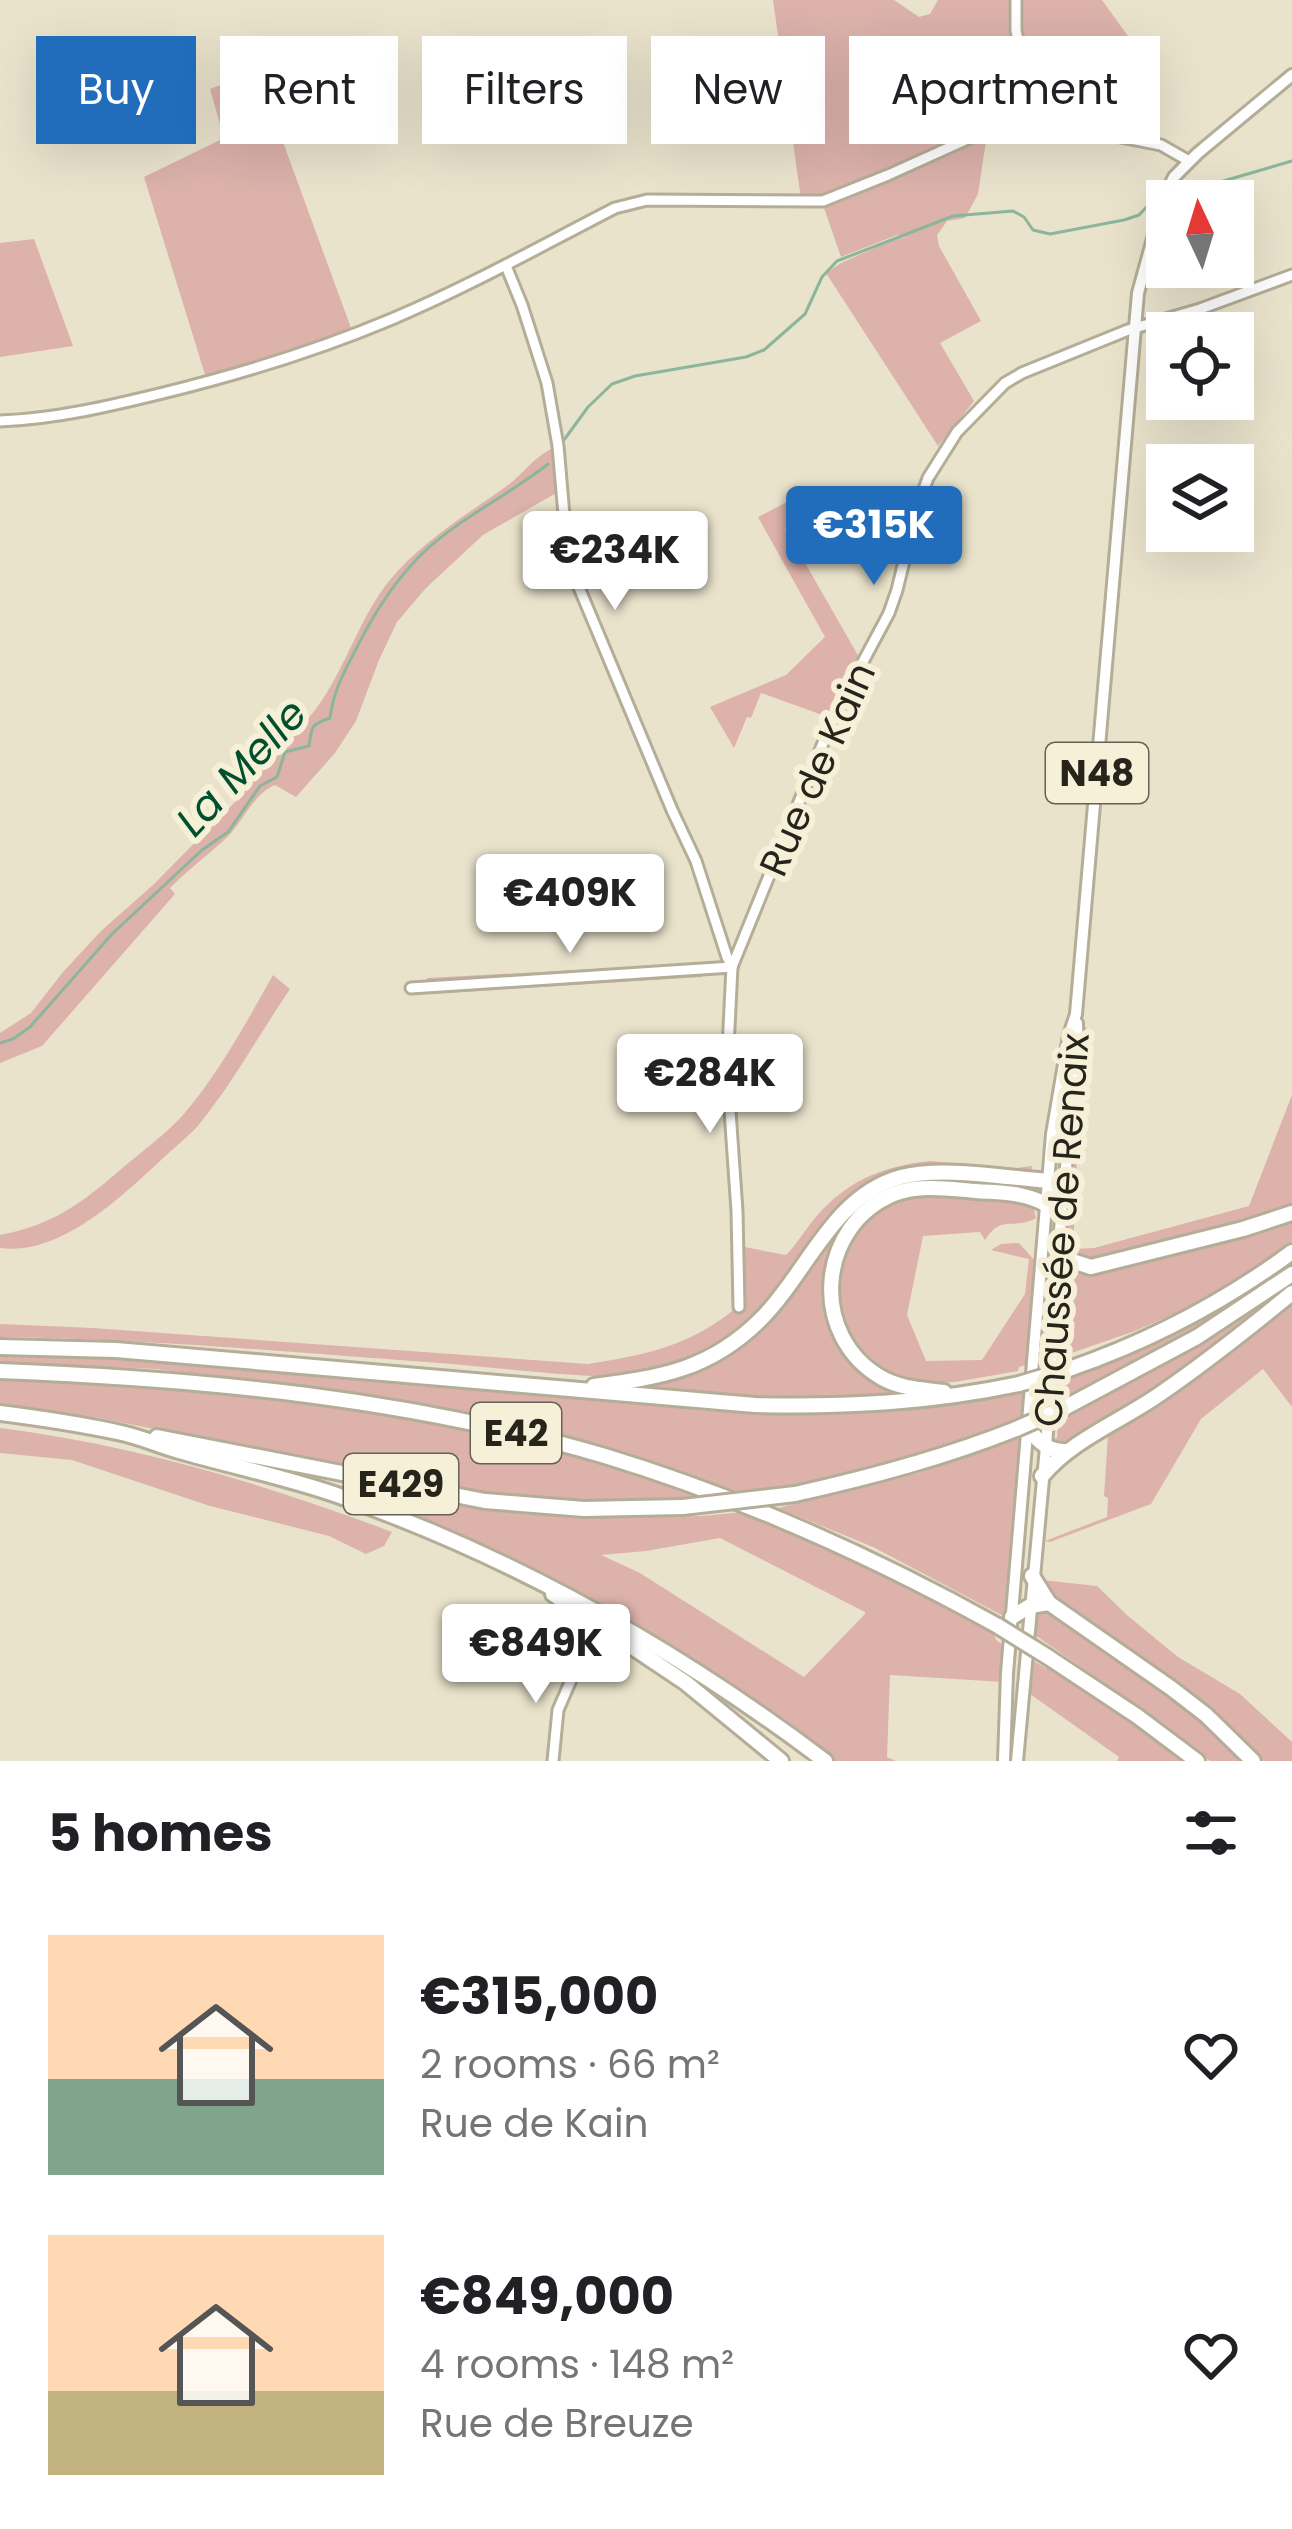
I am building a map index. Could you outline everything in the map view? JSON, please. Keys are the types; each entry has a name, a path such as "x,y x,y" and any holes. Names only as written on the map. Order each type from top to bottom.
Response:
{"highway":[{"path":"571,1390 655,1378 699,1362 733,1342 773,1305 831,1226 860,1197 896,1178 934,1173 1049,1181 1057,1189 1054,1203 1027,1196 913,1189 875,1204 854,1223 834,1258 830,1280 834,1320 854,1356 902,1386 961,1396"},
{"path":"1059,1242 1072,1261 1091,1268 1292,1213"},
{"path":"0,1347 116,1350 755,1405 909,1403 1019,1384 1128,1347 1204,1310 1292,1252"},
{"name":"E429","path":"122,1433 183,1440 485,1501 584,1509 682,1508 795,1494 893,1471 1023,1429 1197,1337 1292,1274"},
{"path":"1042,1476 1067,1451 1155,1398 1292,1293"},
{"name":"E42","path":"0,1370 277,1391 465,1421 661,1474 864,1555 998,1626 1138,1716 1197,1761"},
{"path":"0,1413 122,1433 337,1495 431,1532 589,1606 704,1675 825,1761"},
{"path":"1023,1429 1046,1447 1067,1451"},
{"path":"1032,1576 1049,1603 1206,1715 1253,1761"},
{"path":"536,1578 560,1601 698,1693 781,1761"},
{"path":"1012,1617 1030,1606 1049,1603"}],"main road":[{"name":"N48","path":"1076,1014 1141,279 1169,184 1189,161 1292,75"},
{"name":"Chaussée de Renaix","path":"1049,1181 1055,1111 1076,1014"},
{"name":"Chaussée de Renaix","path":"1004,1761 1023,1429 1078,1064 1076,1014"},
{"name":"Chaussée de Renaix","path":"1017,1761 1046,1447 1059,1242 1054,1203"}],"street":[{"path":"1016,0 1017,36"},
{"path":"0,421 55,416 133,400 250,369 392,318 506,266 615,208 647,200 823,201 955,144"},
{"path":"1156,144 1189,161"},
{"path":"506,266 547,383 566,538 578,585 696,861 732,967 727,1068 739,1307"},
{"name":"Rue de Kain","path":"732,967 834,716 889,613 922,491 957,432 1005,383 1040,364 1292,275"},
{"path":"411,988 732,967"},
{"path":"553,1761 558,1710 578,1664"}],"shaded area":[{"path":"773,0 894,0 919,17 930,14 938,0 1013,0 1016,36 849,36 849,144 948,144 850,188 801,199 793,144 825,144 825,36 778,36"},
{"path":"1017,0 1102,0 1128,36 1021,36"},
{"path":"220,85 220,124 210,89"},
{"path":"220,140 220,144 284,144 351,328 206,378 144,177"},
{"path":"964,144 986,144 978,194 965,218 947,221 937,235 981,321 940,343 974,401 938,446 826,273 899,237 909,238 897,235 841,257 823,205"},
{"path":"34,239 73,346 0,357 0,243"},
{"path":"553,448 558,492 483,535 426,588 397,622 356,721 296,797 275,785 259,796 229,835 170,888 175,894 42,1046 0,1063 0,1033 31,1013 101,931 241,796 237,788 307,720 371,608 401,567"},
{"path":"793,499 803,516 785,528 859,657 828,717 761,693 734,748 710,707 786,675 825,637 758,517"},
{"path":"703,965 702,977 429,994 427,978"},
{"path":"273,975 290,989 192,1132 88,1221 45,1243 0,1248 0,1235 51,1219 79,1203 176,1122 220,1065"},
{"path":"1084,1024 1074,1249 1094,1248 1249,1206 1292,1095 1292,1207 1086,1263 1076,1260 1066,1245"},
{"path":"930,1161 1032,1166 1029,1206 1036,1218 997,1227 985,1240 980,1232 923,1236 907,1315 926,1361 982,1360 1025,1294 1029,1259 991,1250 1019,1243 1035,1261 1029,1364 1018,1371 919,1384 913,1394 749,1397 629,1388 628,1377 170,1344 0,1337 0,1324 588,1364 609,1361 685,1340 737,1307 734,1245 786,1255 839,1194 881,1171"},
{"path":"1292,1216 1292,1241 1247,1274 1197,1304 1063,1356 1059,1338 1067,1277"},
{"path":"1292,1258 1292,1268 1215,1321 1059,1402 1061,1379 1069,1374"},
{"path":"1292,1284 1292,1289 1233,1337 1075,1444 1056,1447 1051,1440 1057,1438 1058,1423 1067,1416 1191,1350"},
{"path":"1292,1301 1292,1407 1263,1369 1201,1419 1151,1504 1045,1541 1107,1517 1108,1435 1211,1367"},
{"path":"0,1352 112,1355 684,1405 1023,1390 1022,1419 909,1462 790,1489 742,1493 606,1447 402,1400 156,1369 0,1362"},
{"path":"0,1377 190,1389 439,1422 528,1441 713,1497 591,1502 469,1492 99,1418 0,1403"},
{"path":"0,1428 199,1468 392,1532 384,1546 366,1554 329,1536 210,1506 72,1460 0,1453"},
{"path":"1022,1438 1009,1619 873,1547 778,1508 919,1473"},
{"path":"318,1483 492,1510 594,1518 745,1512 880,1569 993,1631 1007,1648 1003,1682 890,1675 887,1757 896,1761 833,1761 781,1720 628,1621 461,1536","holes":["720,1538 865,1612 804,1677 640,1573 601,1555"]},
{"path":"1042,1580 1097,1586 1178,1657 1240,1694 1292,1742 1292,1761 1264,1761 1193,1694 1081,1617"},
{"path":"1043,1606 1180,1700 1248,1761 1210,1761 1035,1635 1037,1609"},
{"path":"1033,1661 1050,1666 1105,1700 1188,1761 1117,1761 1119,1757 1030,1694"}],"waterway":[{"name":"La Melle","path":"1227,180 1292,161"},
{"name":"La Melle","path":"564,440 612,384 764,350 805,314 822,277 837,261 953,216 1013,211 1033,230 1050,234 1124,220 1146,208"},
{"name":"La Melle","path":"0,1043 30,1027 112,934 202,850 228,832 260,786 277,777 285,752 309,746 313,727 330,718 340,682 370,622 415,561 455,527 548,464"}]}
